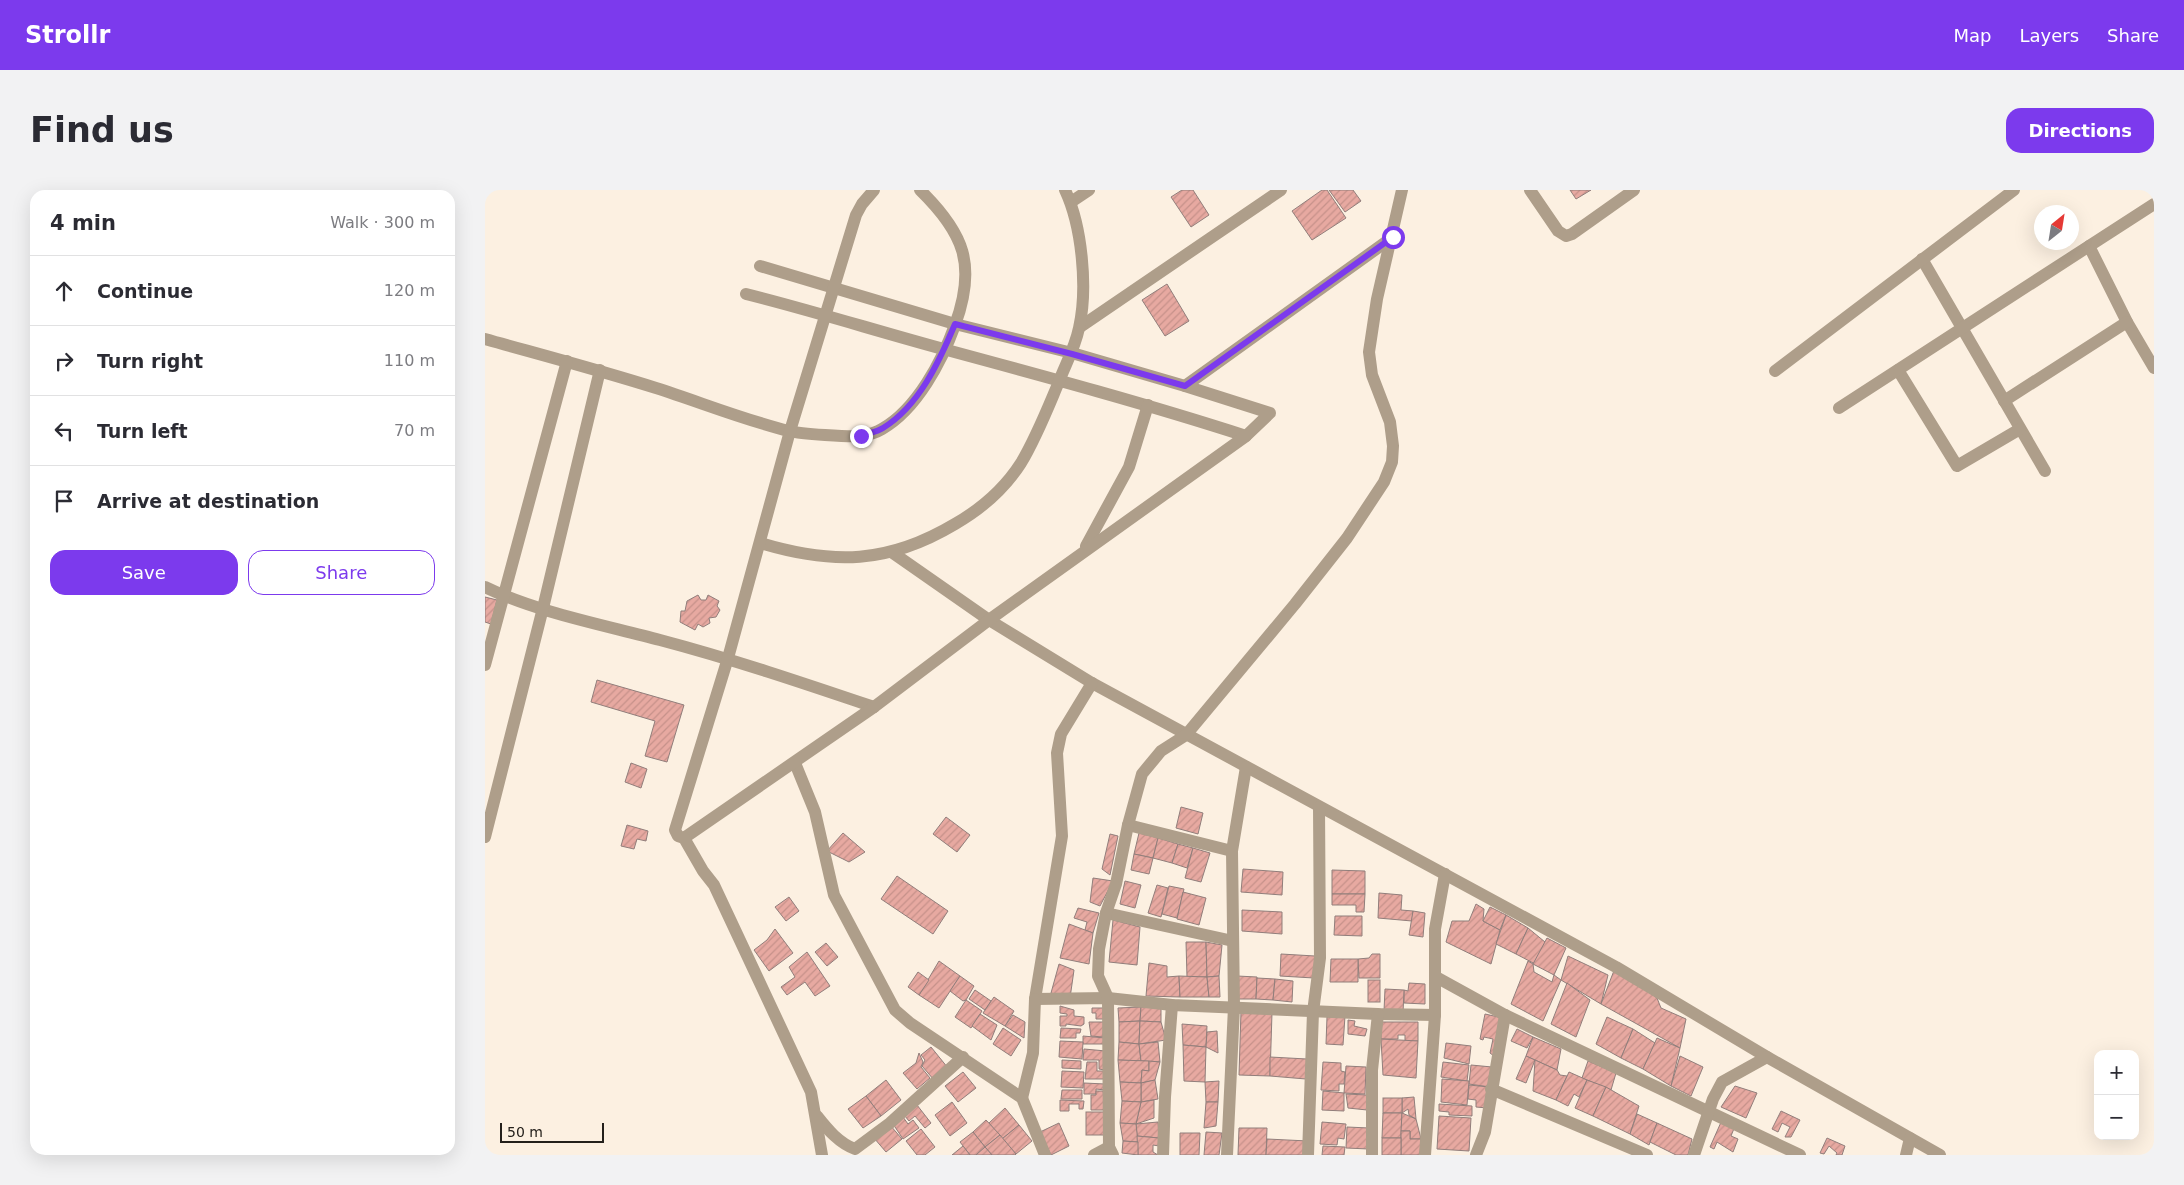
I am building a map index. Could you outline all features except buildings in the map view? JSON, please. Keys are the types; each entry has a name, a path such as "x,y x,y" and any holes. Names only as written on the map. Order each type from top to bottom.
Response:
{"street":[{"path":"822,1155 817,1116 811,1092 741,939 714,885 684,838 678,836 675,830 728,658 790,431 825,314 835,288 856,215 865,198 874,190"},
{"path":"485,339 600,370 790,431 861,436 882,429 905,410 921,390 945,350 955,324 967,282 963,254 956,233 943,213 920,190"},
{"path":"760,543 812,556 851,557 893,553 935,537 977,511 1000,489 1021,464 1042,422 1072,354 1080,327 1082,288 1080,244 1071,202 1065,190"},
{"path":"1071,202 1089,190"},
{"path":"1080,327 1281,190"},
{"path":"1094,1155 1111,1151 1108,998 1098,976 1097,961 1106,913 1116,884 1128,825 1142,774 1161,751 1186,735 1295,604 1347,538 1384,482 1392,462 1393,446 1390,422 1372,376 1369,352 1377,299 1393,237 1402,190"},
{"path":"1530,190 1558,231 1566,236 1572,234 1634,190"},
{"path":"1775,371 2014,190"},
{"path":"1839,408 2154,204"},
{"path":"1185,386 1393,237"},
{"path":"2089,246 2127,322 2154,368"},
{"path":"1922,260 2045,471"},
{"path":"684,838 874,707 1083,551 1245,436 1269,415 1269,411 1185,386 955,324 760,266"},
{"path":"746,294 825,314 945,350 1148,405 1245,436"},
{"path":"2004,401 2127,322"},
{"path":"485,665 567,361"},
{"path":"485,836 543,608 600,370"},
{"path":"1898,370 1957,466 2020,429"},
{"path":"1083,551 1129,467 1148,405"},
{"path":"893,553 989,620 1092,683 1246,768 1616,966 1767,1057 1940,1155"},
{"path":"485,587 504,596 543,608 728,658 874,707"},
{"path":"1022,1098 1033,1053 1035,999 1062,836 1057,753 1065,727 1092,683"},
{"path":"795,763 815,812 834,895 895,1010 910,1023 1022,1098 1045,1155"},
{"path":"1227,1155 1234,1007 1232,851 1246,768"},
{"path":"1308,1155 1313,1012 1320,958 1319,807"},
{"path":"1128,825 1232,851"},
{"path":"1425,1155 1435,1015 1435,929 1445,874"},
{"path":"1106,913 1233,940"},
{"path":"1436,977 1505,1015 1708,1113 1800,1155"},
{"path":"1035,999 1108,998 1172,1005 1313,1012 1435,1015"},
{"path":"1163,1155 1172,1005"},
{"path":"1372,1155 1372,1070 1378,1014"},
{"path":"1476,1155 1485,1132 1505,1015"},
{"path":"817,1116 831,1134 855,1149 890,1123 963,1057"},
{"path":"1694,1155 1708,1113 1722,1082 1767,1057"},
{"path":"1491,1089 1647,1155"},
{"path":"1906,1155 1910,1138"}],"route":[{"path":"861,436 882,429 905,410 921,390 945,350 955,324 1185,386 1393,237"}]}
